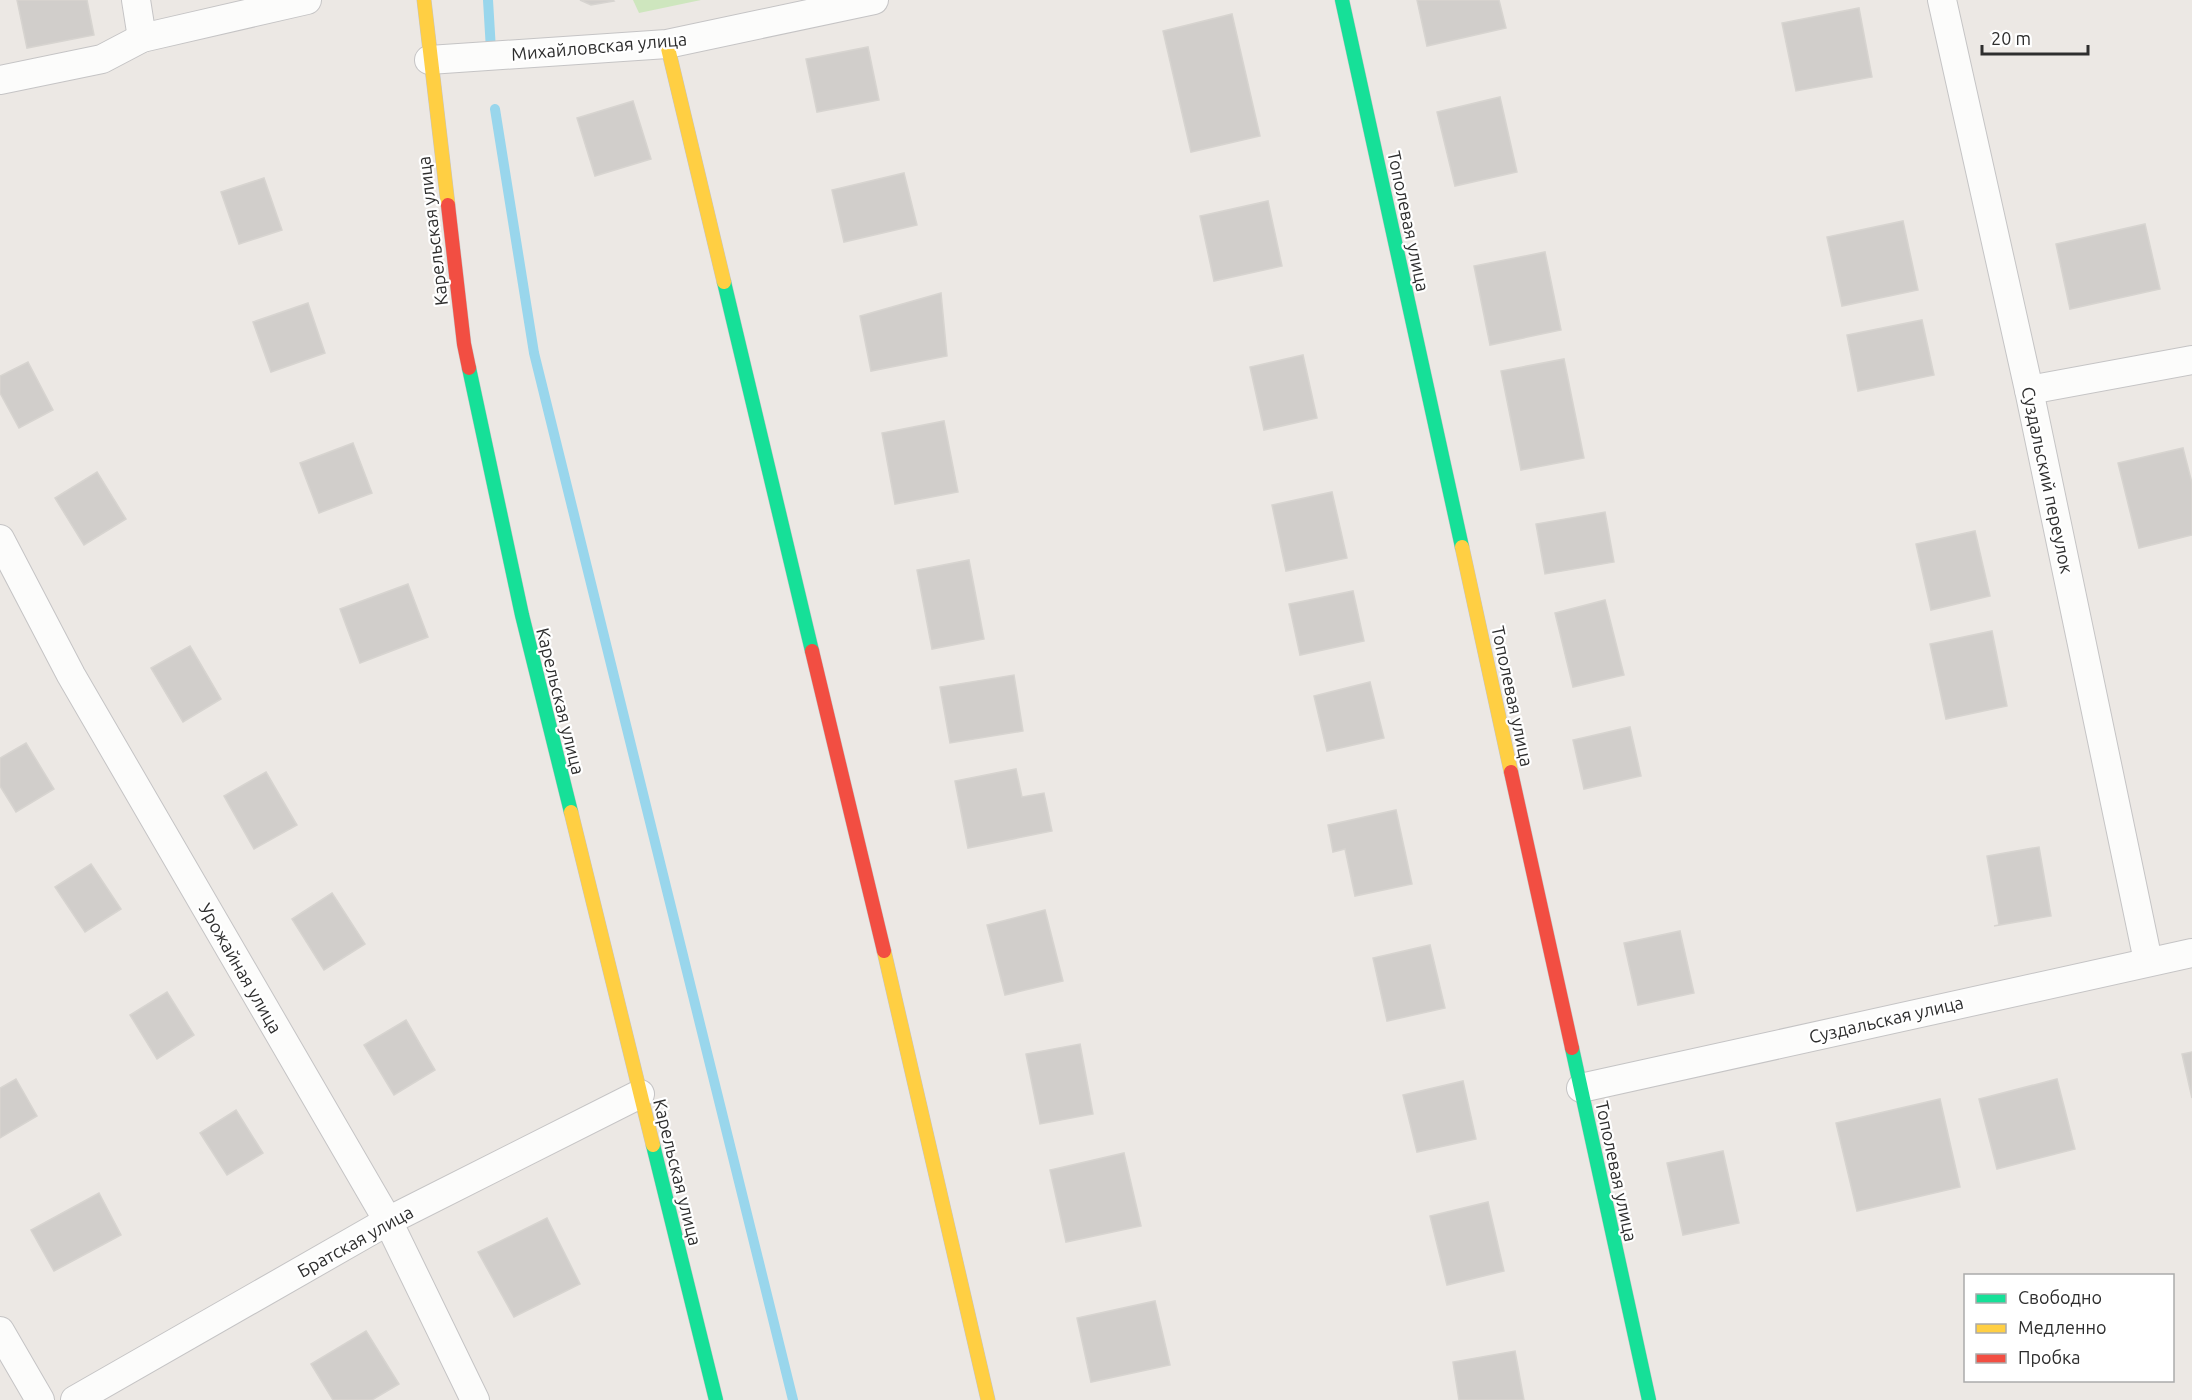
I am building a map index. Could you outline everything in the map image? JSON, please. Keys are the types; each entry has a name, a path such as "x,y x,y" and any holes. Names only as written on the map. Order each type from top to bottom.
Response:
{"street":[{"path":"135,0 142,38"},
{"path":"0,80 102,59 142,38 307,0"},
{"name":"Карельская улица","path":"424,0 429,60 464,344 522,615 716,1400"},
{"name":"Михайловская улица","path":"429,60 667,44 874,0"},
{"name":"Тополевая улица","path":"1342,0 1649,1400"},
{"name":"Суздальский переулок","path":"1942,0 2029,390 2148,961"},
{"path":"667,44 897,1007 988,1400"},
{"path":"2029,390 2192,360"},
{"name":"Урожайная улица","path":"0,539 71,675 388,1221 475,1400"},
{"name":"Суздальская улица","path":"1581,1088 2192,953"},
{"name":"Братская улица","path":"75,1400 388,1221 640,1094"},
{"path":"0,1331 40,1400"}],"green space":[{"path":"633,0 701,0 639,13"}],"building":[{"path":"17,0 87,0 94,35 27,48"},
{"path":"580,0 613,0 614,1 591,5"},
{"path":"1417,0 1499,0 1506,28 1427,46"},
{"path":"1859,8 1872,77 1796,91 1782,23"},
{"path":"1232,14 1260,136 1191,152 1163,31"},
{"path":"868,47 879,100 817,112 806,59"},
{"path":"1500,97 1517,172 1455,186 1437,112"},
{"path":"633,101 651,159 595,176 577,118"},
{"path":"904,173 917,225 844,242 832,190"},
{"path":"264,178 282,230 239,244 221,192"},
{"path":"1268,201 1282,266 1214,281 1200,216"},
{"path":"1903,221 1918,290 1842,306 1827,237"},
{"path":"2145,224 2160,289 2070,309 2056,244"},
{"path":"1545,252 1561,330 1490,345 1474,266"},
{"path":"941,293 947,356 871,371 860,316"},
{"path":"308,303 325,353 271,372 253,322"},
{"path":"1922,320 1934,375 1858,391 1847,335"},
{"path":"1303,355 1317,418 1264,430 1250,367"},
{"path":"1564,359 1584,458 1521,470 1501,371"},
{"path":"28,362 53,410 19,428 0,393 0,376"},
{"path":"944,421 958,492 895,504 882,433"},
{"path":"353,443 372,493 319,513 300,463"},
{"path":"2183,448 2192,483 2192,535 2139,548 2118,463"},
{"path":"97,472 126,519 84,545 55,498"},
{"path":"1332,492 1347,558 1286,571 1272,505"},
{"path":"1605,512 1614,562 1545,574 1536,524"},
{"path":"1975,531 1990,596 1931,610 1916,544"},
{"path":"969,560 984,639 932,649 917,570"},
{"path":"408,584 428,637 360,663 340,609"},
{"path":"1353,591 1364,641 1300,655 1289,604"},
{"path":"1605,600 1624,675 1573,687 1555,613"},
{"path":"1992,631 2007,706 1946,719 1930,644"},
{"path":"190,646 221,699 183,722 151,668"},
{"path":"1014,675 1023,731 950,743 940,687"},
{"path":"1370,682 1384,738 1327,751 1314,696"},
{"path":"1630,727 1641,776 1584,789 1573,740"},
{"path":"26,743 54,789 16,812 0,786 0,758"},
{"path":"1016,769 1022,797 1044,793 1052,831 968,848 955,781"},
{"path":"266,772 297,825 254,849 224,796"},
{"path":"1396,810 1412,884 1355,896 1345,849 1333,852 1328,825"},
{"path":"2039,847 2051,916 1994,926 1999,925 1987,856"},
{"path":"91,864 121,909 85,932 55,887"},
{"path":"332,893 365,944 324,970 292,919"},
{"path":"1045,910 1063,981 1005,995 987,925"},
{"path":"1680,931 1694,993 1638,1005 1624,943"},
{"path":"1430,945 1445,1008 1387,1021 1373,958"},
{"path":"167,992 194,1035 157,1059 130,1015"},
{"path":"406,1020 435,1070 394,1095 364,1045"},
{"path":"1080,1044 1093,1114 1040,1124 1026,1054"},
{"path":"2192,1052 2192,1098 2182,1054"},
{"path":"16,1079 37,1116 0,1138 0,1088"},
{"path":"2057,1079 2075,1149 1997,1169 1979,1099"},
{"path":"1463,1081 1476,1139 1417,1152 1403,1095"},
{"path":"1940,1099 1960,1187 1857,1211 1836,1123"},
{"path":"236,1110 263,1153 227,1175 200,1133"},
{"path":"1723,1151 1739,1223 1683,1235 1667,1163"},
{"path":"1124,1153 1141,1226 1066,1242 1050,1170"},
{"path":"99,1193 121,1235 54,1271 31,1230"},
{"path":"1488,1202 1504,1271 1447,1285 1430,1216"},
{"path":"547,1218 580,1284 514,1317 478,1252"},
{"path":"1155,1301 1170,1365 1091,1382 1077,1318"},
{"path":"366,1331 399,1384 372,1400 333,1400 311,1364"},
{"path":"1515,1351 1524,1400 1459,1400 1453,1362"}],"waterway":[{"path":"488,0 491,50"},
{"path":"495,109 534,353 793,1400"}],"traffic: fast":[{"path":"1342,0 1462,547"},
{"path":"724,282 812,651"},
{"path":"469,368 522,615 571,812"},
{"path":"1572,1048 1649,1400"},
{"path":"653,1145 716,1400"}],"traffic: slow":[{"path":"424,0 448,205"},
{"path":"667,44 724,282"},
{"path":"1462,547 1511,772"},
{"path":"571,812 653,1145"},
{"path":"884,951 988,1400"}],"traffic: jam":[{"path":"448,205 464,344 469,368"},
{"path":"812,651 884,951"},
{"path":"1511,772 1572,1048"}]}
